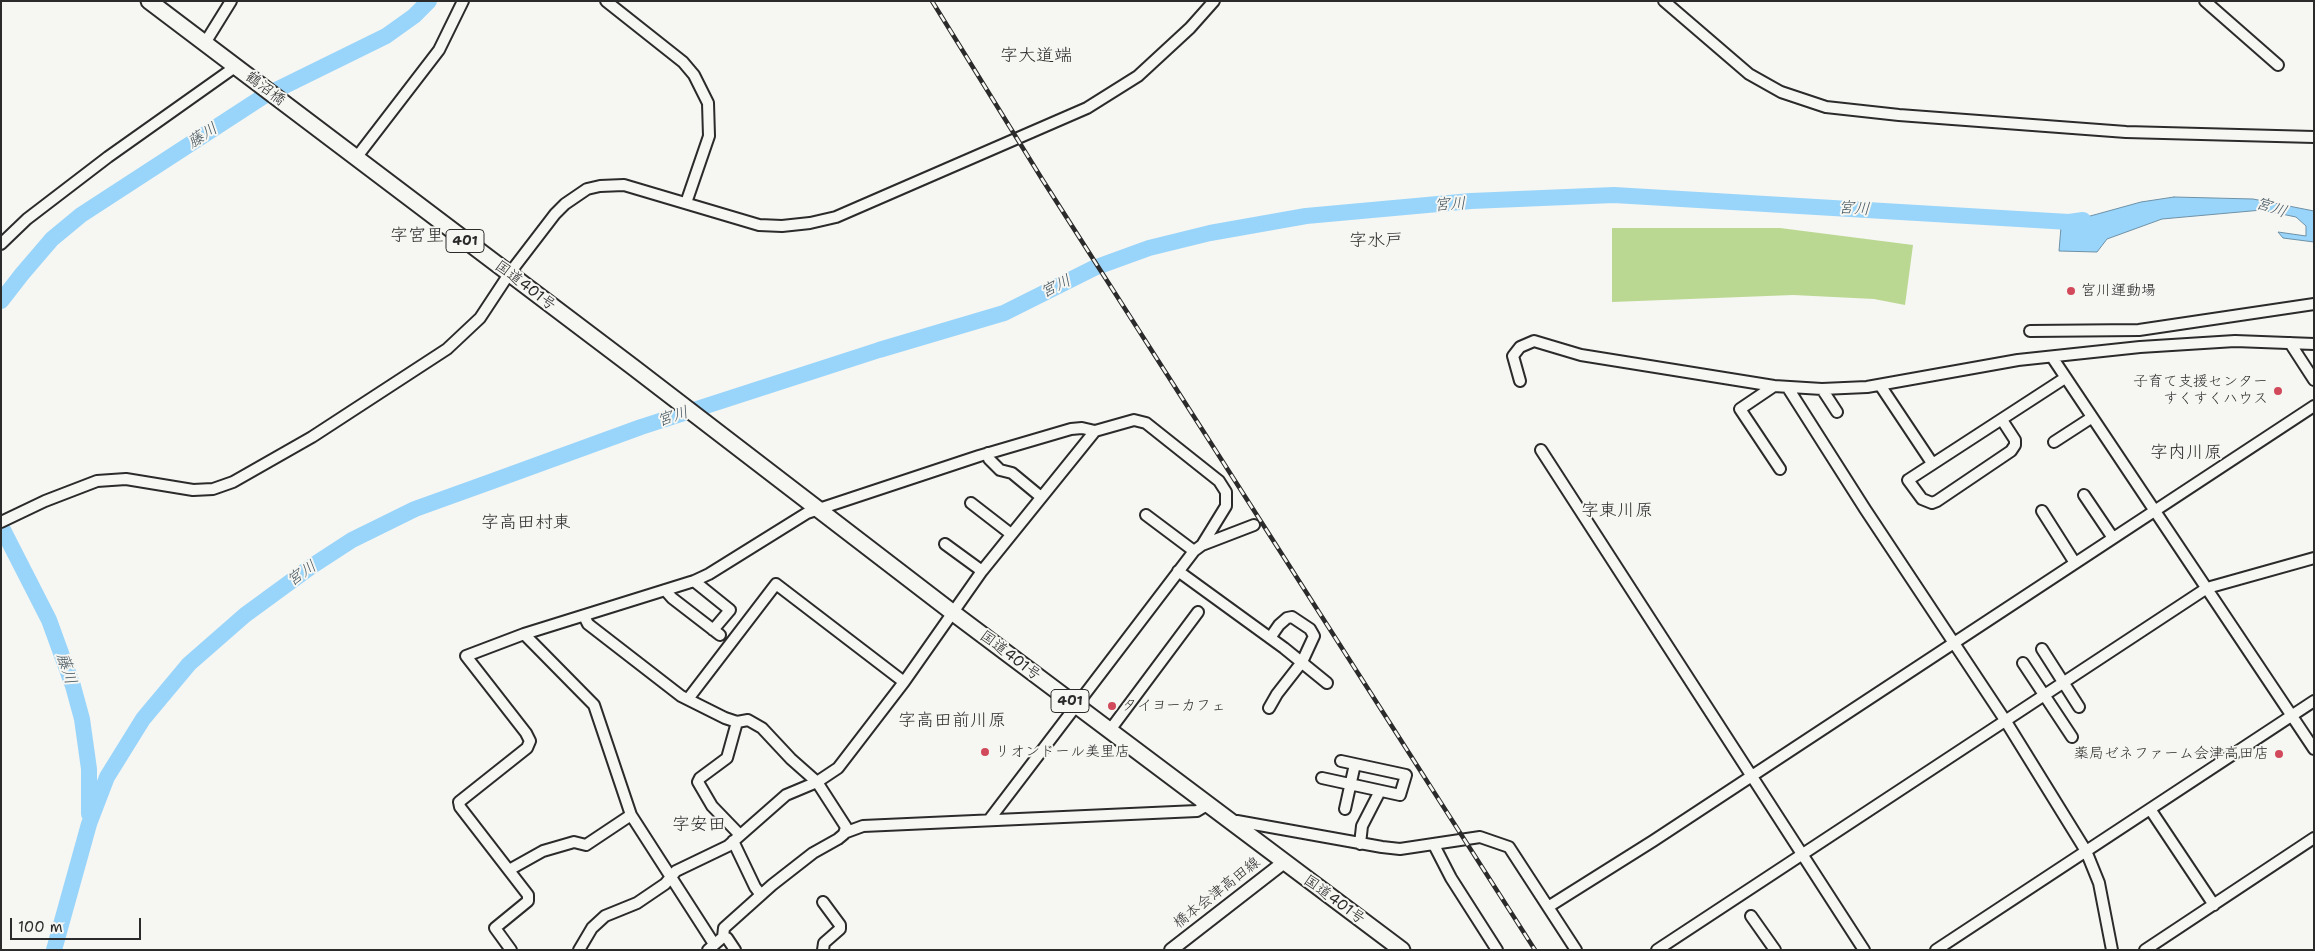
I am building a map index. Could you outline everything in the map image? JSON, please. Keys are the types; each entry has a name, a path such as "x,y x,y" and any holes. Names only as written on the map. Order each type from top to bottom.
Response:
{"highway":[{"name":"401","path":"149,1 236,68"},
{"name":"鶴沼橋","path":"236,68 292,109"},
{"name":"国道401号","path":"292,109 1283,863 1402,950"}],"main road":[{"name":"橋本会津高田線","path":"1171,950 1283,863"}],"street":[{"path":"205,43 231,1"},
{"path":"356,158 438,50 463,1"},
{"path":"606,1 683,62 694,75 708,103 709,136 686,203"},
{"path":"1,522 82,485 112,479 126,479 193,490 213,488 233,482 312,437 447,349 480,318 509,274 555,214 565,204 587,189 600,186 624,185 758,225 782,226 810,223 856,210 1087,108 1138,76 1190,28 1214,1"},
{"path":"1664,1 1749,74 1781,92 1826,107 1899,116 2090,130 2314,137"},
{"path":"2205,1 2278,65"},
{"path":"1,244 27,219 102,162 236,68"},
{"path":"2030,331 2138,330 2314,304"},
{"path":"1520,381 1513,356 1520,347 1534,341 1580,355 1788,388 1822,389 1880,385 2018,360 2203,342 2235,340 2314,344"},
{"path":"2290,343 2314,380"},
{"path":"2052,357 2314,749"},
{"path":"2002,420 2014,440 2015,445 2011,451 1932,504 1922,499 1908,480 2065,378"},
{"path":"1880,385 1932,463"},
{"path":"1774,386 1740,409 1780,469"},
{"path":"1788,388 2005,720 2086,851 2099,882 2112,950"},
{"path":"1822,389 1837,412"},
{"path":"1548,907 1653,841 1750,775 2314,406"},
{"path":"2054,442 2091,418"},
{"path":"511,950 495,928 529,899 460,807 459,802 527,748 530,741 526,733 466,656 524,634 694,581 710,574 807,513 818,509 988,453 1070,429 1082,428 1095,431 1134,420 1146,422 1220,482 1226,492 1225,510 1198,548 1178,571 989,820"},
{"path":"579,950 592,928 605,916 637,902 665,884 676,871 728,846 786,794 817,782 838,768 904,682 982,571 1095,431"},
{"path":"1541,450 1864,950"},
{"path":"988,453 989,459 1000,470 1012,473 1041,497"},
{"path":"2084,495 2112,538"},
{"path":"971,503 1011,534"},
{"path":"2042,511 2075,563"},
{"path":"1146,515 1198,548"},
{"path":"1198,548 1254,525"},
{"path":"946,544 982,571"},
{"path":"1657,950 2207,588 2314,558"},
{"path":"1178,571 1302,662 1327,683"},
{"path":"665,590 672,598 716,632 730,610 694,581"},
{"path":"688,699 776,584 904,682"},
{"path":"1110,730 1198,612"},
{"path":"584,616 588,624 594,629 681,696 737,722 748,720 762,728 791,759 817,782 846,827 844,833"},
{"path":"1270,638 1279,625 1288,618 1302,621 1314,636 1302,662 1277,694 1270,708"},
{"path":"524,634 594,706 631,816 670,876 711,947 723,937 724,928 791,869 844,833 863,826 1198,812 1207,805"},
{"path":"2042,649 2080,707"},
{"path":"2023,663 2072,737"},
{"path":"1936,950 2314,701"},
{"path":"737,722 727,758 700,778 698,782 712,806 737,838 755,887 761,895"},
{"path":"1322,778 1400,795 1406,775 1341,761"},
{"path":"1345,809 1355,764"},
{"path":"1360,844 1362,826 1380,791"},
{"path":"2150,809 2214,905"},
{"path":"509,870 543,850 574,842 586,846 631,816"},
{"path":"1232,824 1237,822 1360,844 1400,848 1434,845 1463,838 1480,837 1509,847 1576,950"},
{"path":"2145,950 2314,838"},
{"path":"1434,845 1451,878 1497,950"},
{"path":"823,902 840,925 840,929 824,943 823,950"},
{"path":"1751,916 1775,950"},
{"path":"723,937 727,938 736,950"}],"green space":[{"path":"1612,228 1780,228 1913,245 1905,305 1874,299 1793,295 1612,302"}],"water":[{"path":"2174,197 2253,199 2314,211 2314,242 2283,238 2278,232 2306,236 2306,226 2296,217 2262,210 2162,219 2107,239 2097,252 2059,251 2062,215 2083,218 2141,202"}],"waterway":[{"name":"藤川","path":"1,301 52,239 81,215 264,96 386,36 414,16 429,1"},
{"name":"宮川","path":"54,950 89,824 107,777 143,719 189,664 245,615 312,566 352,540 415,509 641,427 879,350 1004,313 1094,268 1149,248 1210,233 1306,216 1471,201 1614,195 2069,222 2083,220"},
{"name":"藤川","path":"1,526 49,620 73,686 82,719 89,769 89,814"}],"railway":[{"path":"932,1 1042,179 1535,950"}],"place":[{"name":"宮川運動場","path":"2071,291"},
{"name":"子育て支援センター すくすくハウス","path":"2278,391"},
{"name":"タイヨーカフェ","path":"1112,706"},
{"name":"リオンドール美里店","path":"985,752"},
{"name":"薬局ゼネファーム会津高田店","path":"2279,754"}],"district":[{"name":"字大道端","path":"1036,56"},
{"name":"字宮里","path":"417,236"},
{"name":"字水戸","path":"1376,241"},
{"name":"字内川原","path":"2186,453"},
{"name":"字東川原","path":"1617,511"},
{"name":"字高田村東","path":"526,523"},
{"name":"字高田前川原","path":"952,721"},
{"name":"字安田","path":"699,825"}]}
